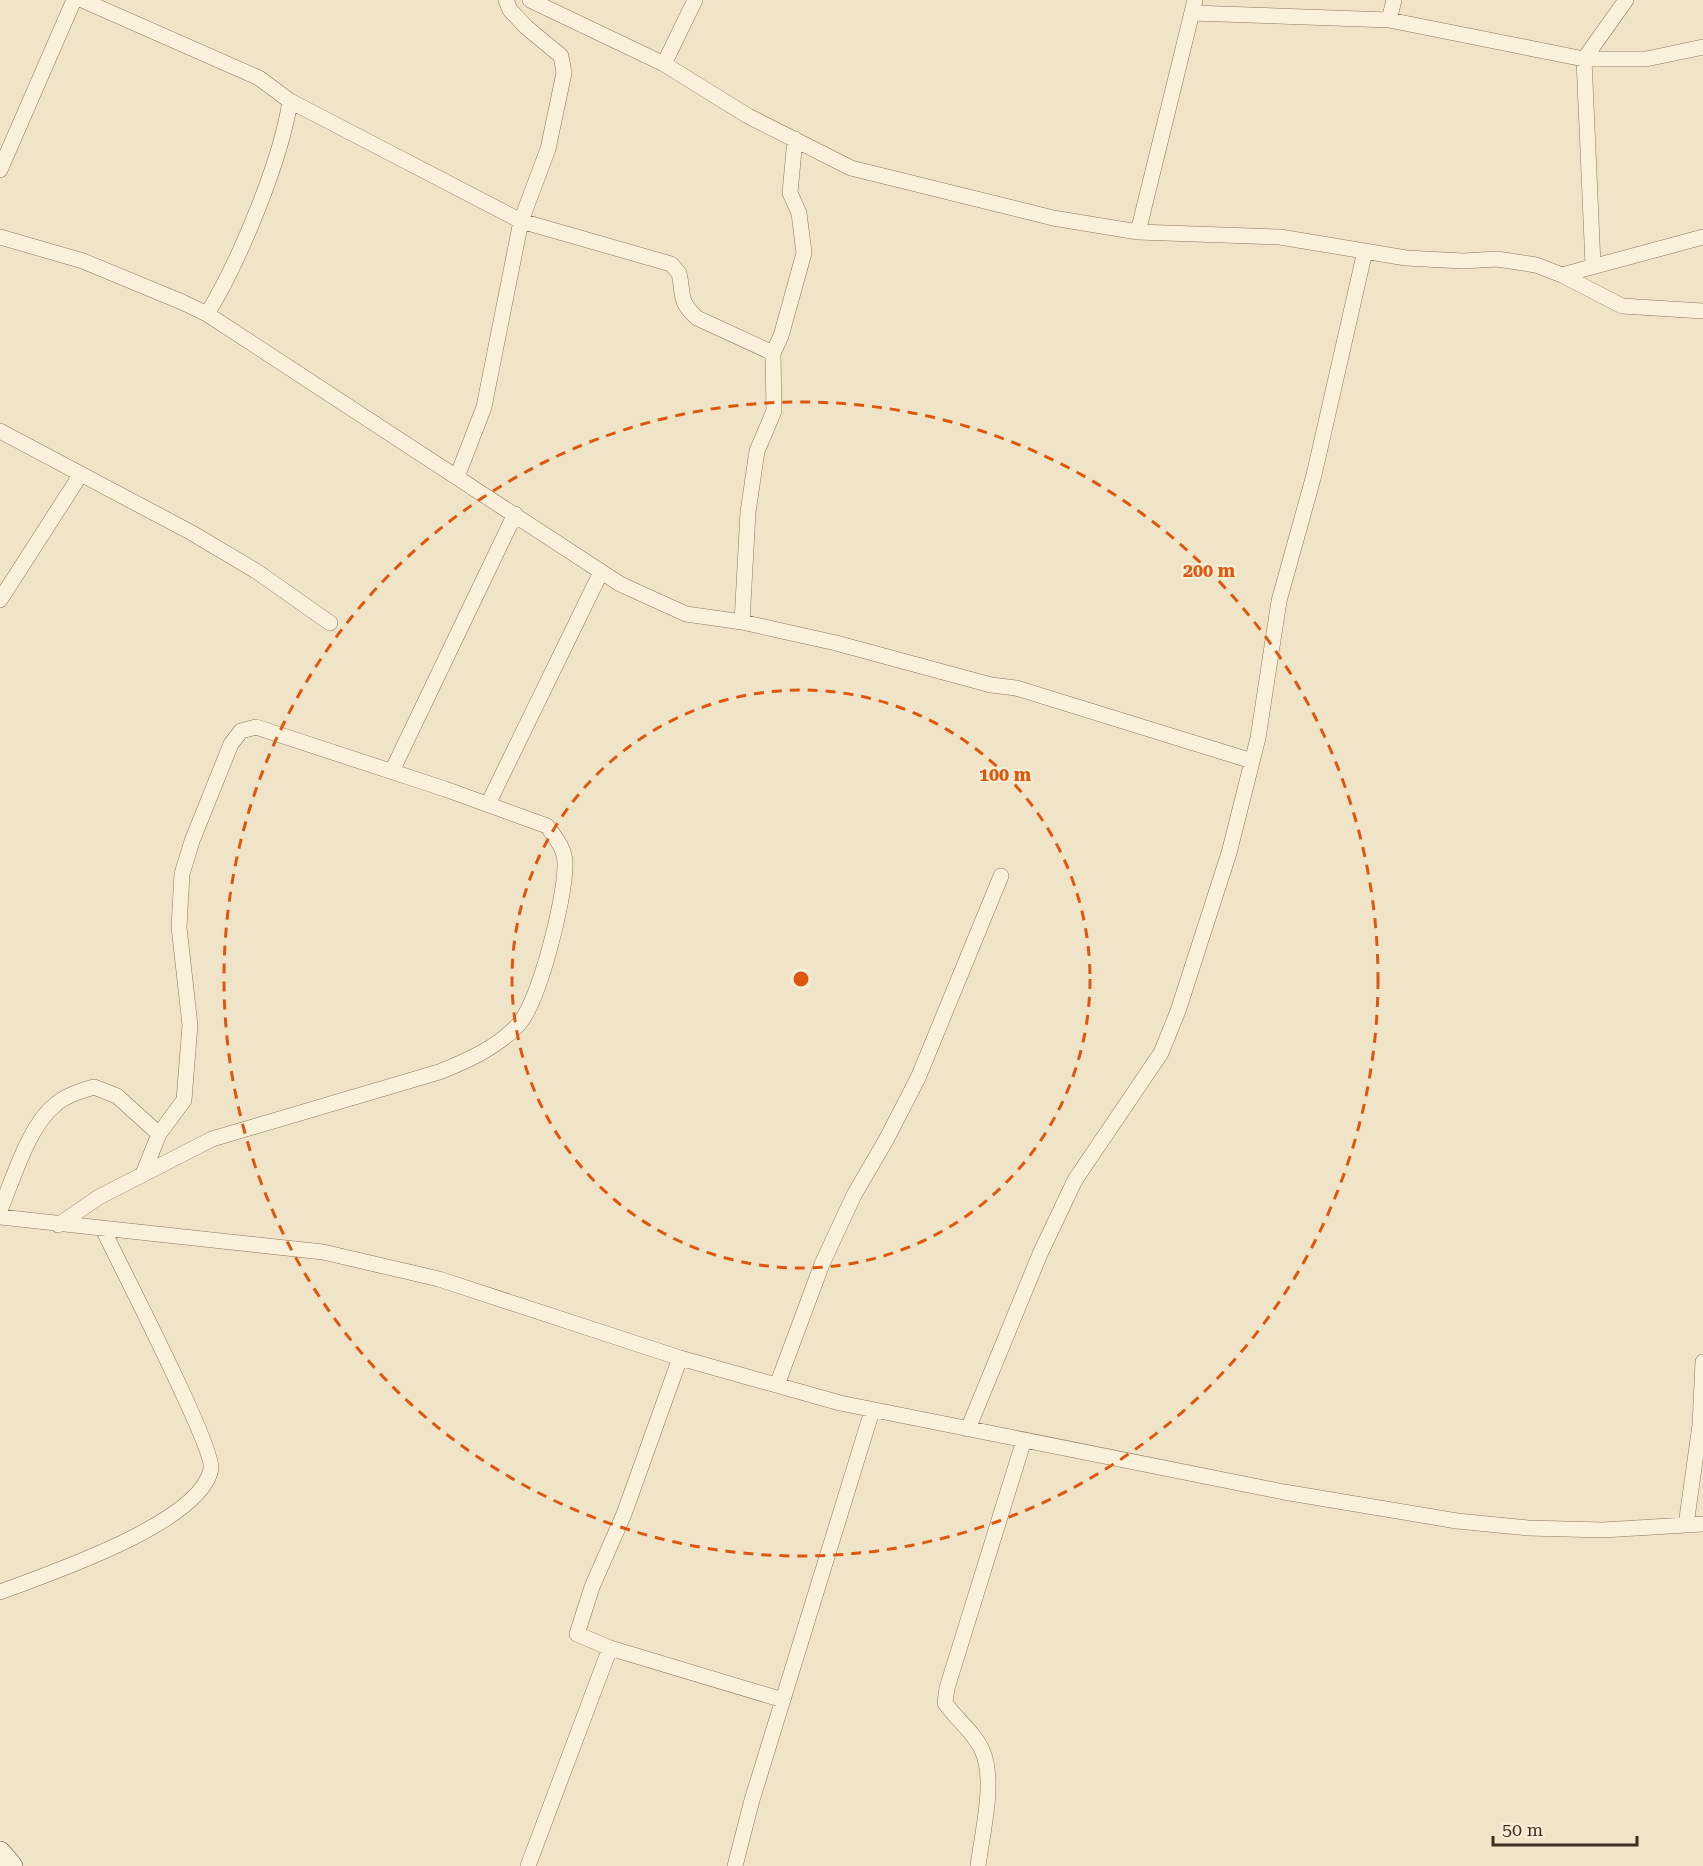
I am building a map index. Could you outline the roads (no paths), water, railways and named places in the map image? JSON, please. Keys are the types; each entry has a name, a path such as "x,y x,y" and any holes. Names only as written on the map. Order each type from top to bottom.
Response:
{"street":[{"path":"0,170 4,151 74,0"},
{"path":"82,0 259,78 290,101 521,221 671,264 679,273 682,301 688,310 698,318 773,353"},
{"path":"457,477 484,407 521,221 548,148 564,73 561,56 510,10 506,0"},
{"path":"530,0 664,64 748,116 850,168 1053,218 1138,232 1280,237 1406,258 1464,261 1497,259 1536,265 1562,275 1622,306 1703,311"},
{"path":"664,64 695,0"},
{"path":"1389,20 1394,0"},
{"path":"1593,265 1584,59 1626,0"},
{"path":"1138,232 1193,7 1389,20 1584,59 1646,59 1703,47"},
{"path":"207,314 230,271 266,183 288,117 290,101"},
{"path":"742,622 748,512 757,451 774,411 773,353 781,336 804,253 799,213 790,193 795,139"},
{"path":"0,237 83,261 207,314 620,584 686,615 742,622 836,643 992,685 1016,688 1252,761"},
{"path":"1562,275 1703,237"},
{"path":"968,1429 1040,1254 1075,1180 1161,1053 1178,1011 1229,853 1252,761 1279,601 1314,475 1365,251"},
{"path":"0,431 237,561 330,623"},
{"path":"0,600 81,474"},
{"path":"392,771 515,514"},
{"path":"488,804 601,572"},
{"path":"58,1225 99,1197 212,1139 255,1128 469,1060 519,1025 534,1001 553,934 566,865 561,844 547,826 392,771 256,727 241,731 231,744 192,841 182,874 179,927 190,1025 184,1100 159,1134 143,1174"},
{"path":"777,1386 822,1264 854,1195 918,1078 1001,876"},
{"path":"0,1210 37,1125 56,1103 70,1095 94,1087 117,1096 159,1134"},
{"path":"0,1217 323,1252 439,1279 680,1358 872,1411 1284,1492 1457,1521 1528,1528 1603,1530 1703,1524"},
{"path":"0,1592 70,1565 172,1516 202,1490 212,1468 207,1448 183,1394 103,1229"},
{"path":"680,1358 624,1514 592,1587 577,1634 610,1648 783,1700"},
{"path":"1686,1526 1702,1426 1703,1362"},
{"path":"735,1866 752,1800 872,1411"},
{"path":"978,1866 987,1767 973,1735 945,1703 947,1688 1024,1440"},
{"path":"528,1866 610,1648"},
{"path":"0,1852 12,1866"}]}
